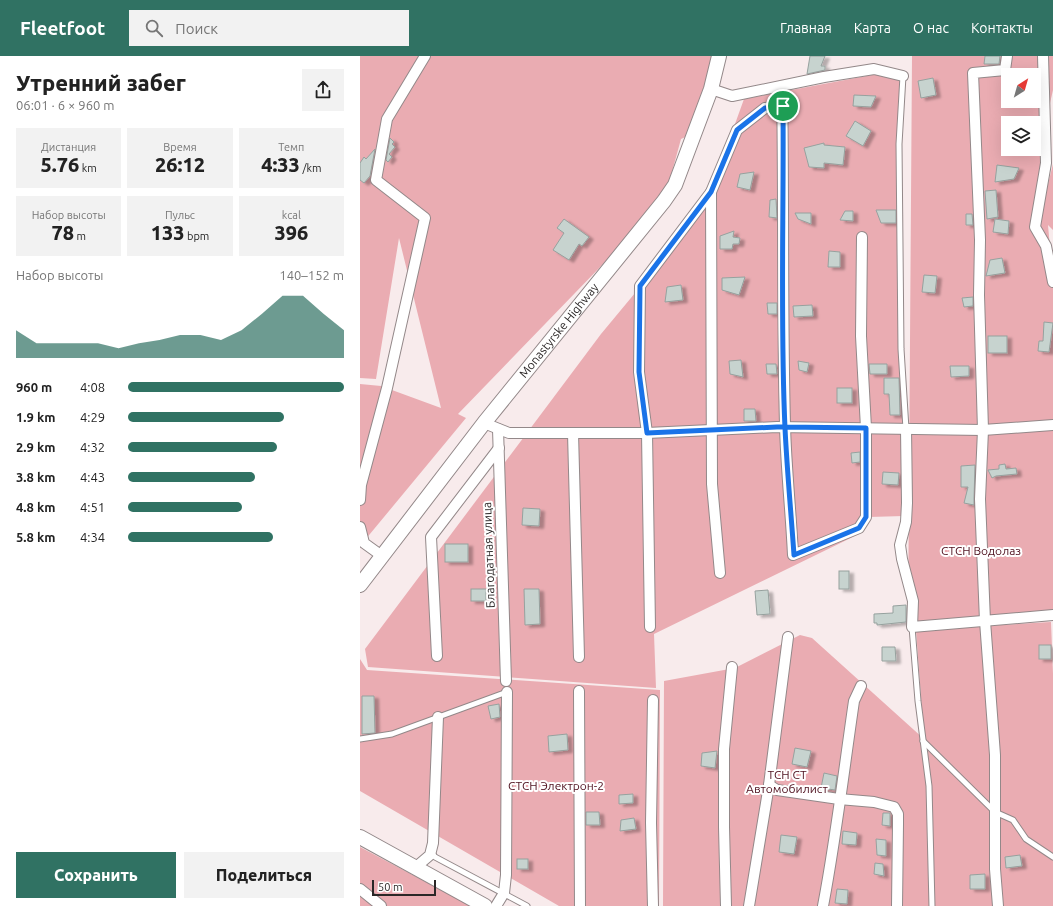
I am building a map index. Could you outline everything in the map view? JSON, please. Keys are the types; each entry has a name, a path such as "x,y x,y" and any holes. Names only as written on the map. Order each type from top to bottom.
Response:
{"main road":[{"name":"Monastyrske Highway","path":"360,585 484,422 668,196 675,185 711,89 719,56"},
{"path":"360,837 485,906"}],"street":[{"path":"360,500 361,485 387,388 425,218 376,180 387,119 425,56"},
{"path":"998,906 995,869 995,755 985,621 980,499 983,430 980,225 972,72 1005,70 1007,56"},
{"path":"1043,56 1046,163 1035,227 1049,244 1053,282"},
{"path":"711,89 732,96 782,87 824,77 874,69 903,76"},
{"path":"782,87 785,427 794,555 859,528 866,517 866,428 861,336 862,237"},
{"path":"650,627 647,433 639,372 640,286 711,192 737,130 765,108 783,106"},
{"path":"711,192 712,484 720,573"},
{"path":"484,422 509,433 647,433 785,427 983,430 1053,425"},
{"name":"Благодатная улица","path":"498,429 506,681"},
{"path":"906,429 907,503 906,522 900,545 902,560 913,601 912,627 1053,615"},
{"path":"573,433 579,657"},
{"path":"436,656 432,537 499,448"},
{"path":"360,454 369,459"},
{"path":"360,527 364,543 382,556"},
{"path":"749,906 768,785 788,637"},
{"path":"726,906 724,749 732,667"},
{"path":"824,906 834,850 839,799 854,701 861,686"},
{"path":"579,691 580,906"},
{"path":"496,906 504,893 506,875 507,692"},
{"path":"653,700 651,823 653,906"},
{"path":"416,867 431,852 438,717"},
{"path":"768,785 777,790 839,799 874,802 894,807 898,814 897,906"},
{"path":"360,889 381,906"}],"lane":[{"path":"903,76 899,144 901,348 906,429"},
{"path":"912,627 922,741 929,786 932,906"},
{"path":"360,739 392,734 507,692"},
{"path":"922,741 995,812 1013,820 1026,839 1053,857"},
{"path":"431,852 435,857 527,906"}],"green space":[{"path":"360,56 714,56 692,134 681,139 664,201 458,414 466,418 360,546 360,384 381,386 441,408 399,238 376,379 360,378"},
{"name":"СТСН Водолаз","path":"912,56 1053,56 1053,90 1041,143 1041,116 1001,116 1001,156 1041,156 1045,196 1053,164 1053,230 1048,225 1053,282 1053,621 908,627"},
{"path":"877,74 900,79 904,516 869,517 861,533 654,634 656,688 368,667 365,649 601,334 704,210 744,99"},
{"name":"ТСН СТ Автомобилист","path":"1051,622 1053,674 1053,906 663,906 664,681 735,668 800,635 812,638 924,739 916,630"},
{"name":"СТСН Электрон-2","path":"360,659 367,670 660,690 659,906 559,906 360,791"},
{"path":"360,847 471,906 360,906"}],"building":[{"path":"810,56 825,56 821,66 825,66 825,70 807,74"},
{"path":"985,56 1000,56 999,64 984,64"},
{"path":"933,78 936,95 921,98 918,81"},
{"path":"854,95 876,96 871,107 853,106"},
{"path":"855,121 871,131 863,146 846,136"},
{"path":"390,138 394,142 392,144 395,147 389,154 392,157 388,162 386,160"},
{"path":"824,143 824,145 845,147 843,165 824,163 824,168 809,167 804,148"},
{"path":"375,149 370,176 364,183 360,180 360,163 364,157 366,159"},
{"path":"997,165 1019,168 1014,179 995,182"},
{"path":"754,172 750,190 737,187 740,174"},
{"path":"996,190 998,217 987,219 985,191"},
{"path":"776,199 777,218 769,217 770,200"},
{"path":"876,210 896,210 896,223 881,223"},
{"path":"845,211 853,211 853,221 840,220"},
{"path":"795,213 811,213 811,224 798,219"},
{"path":"966,214 972,214 973,225 966,225"},
{"path":"564,219 589,237 582,246 579,244 569,260 553,250 564,233 557,228"},
{"path":"995,219 1009,221 1008,234 993,232"},
{"path":"734,231 733,237 740,238 739,244 733,244 732,249 720,249 720,236"},
{"path":"829,251 840,252 840,267 828,267"},
{"path":"1002,258 1005,273 986,276 990,260"},
{"path":"924,275 937,276 935,293 922,292"},
{"path":"745,277 739,295 722,290 722,278"},
{"path":"681,285 683,300 665,302 667,287"},
{"path":"973,297 973,306 964,307 962,298"},
{"path":"767,303 777,303 777,314 768,314"},
{"path":"812,305 813,316 794,317 793,306"},
{"path":"1044,322 1053,323 1049,352 1038,351 1039,341 1043,341"},
{"path":"988,336 1007,336 1007,353 988,353"},
{"path":"741,360 743,377 730,374 729,361"},
{"path":"798,361 809,363 807,372 799,370"},
{"path":"766,364 776,364 777,374 767,374"},
{"path":"869,364 887,364 887,374 870,374"},
{"path":"950,366 969,366 969,376 951,377"},
{"path":"884,378 899,378 900,415 890,415 889,394 884,394"},
{"path":"837,388 852,388 852,403 837,403"},
{"path":"744,409 755,409 756,421 744,421"},
{"path":"860,452 860,462 852,463 851,453"},
{"path":"1005,464 1006,469 1016,468 1017,474 996,476 992,478 988,470 999,469 999,465"},
{"path":"975,465 974,505 964,503 968,487 961,487 961,466"},
{"path":"883,472 899,473 898,485 882,484"},
{"path":"523,508 540,509 539,526 522,525"},
{"path":"445,544 468,544 468,562 445,562"},
{"path":"839,571 849,571 849,589 839,589"},
{"path":"471,589 486,589 486,601 471,601"},
{"path":"524,589 539,589 540,624 525,625"},
{"path":"768,590 770,614 757,615 755,591"},
{"path":"906,605 906,622 877,625 877,623 874,623 874,614 893,613 893,606"},
{"path":"1039,645 1051,645 1051,659 1039,659"},
{"path":"882,647 895,647 896,661 882,661"},
{"path":"362,696 374,696 375,733 362,734"},
{"path":"499,704 500,717 491,719 488,706"},
{"path":"567,734 568,750 549,752 548,736"},
{"path":"795,748 811,751 807,767 792,764"},
{"path":"717,751 715,768 701,766 702,753"},
{"path":"824,773 837,776 835,790 821,788"},
{"path":"633,794 633,803 619,804 619,795"},
{"path":"586,812 599,812 600,825 586,825"},
{"path":"883,813 890,813 890,826 882,825"},
{"path":"634,818 636,829 620,831 621,820"},
{"path":"843,831 857,833 856,845 842,844"},
{"path":"781,835 797,837 794,854 779,852"},
{"path":"876,839 886,840 886,856 877,855"},
{"path":"1020,855 1022,866 1006,868 1005,857"},
{"path":"517,859 528,859 528,869 517,869"},
{"path":"875,863 883,864 884,876 874,874"},
{"path":"985,874 985,889 970,889 970,875"},
{"path":"837,889 848,890 847,904 835,903"}],"route":[{"path":"783,106 765,108 737,130 711,192 640,286 639,372 647,433 777,427 785,427 866,428 866,517 859,528 794,555 785,427 783,322 783,106"}]}
